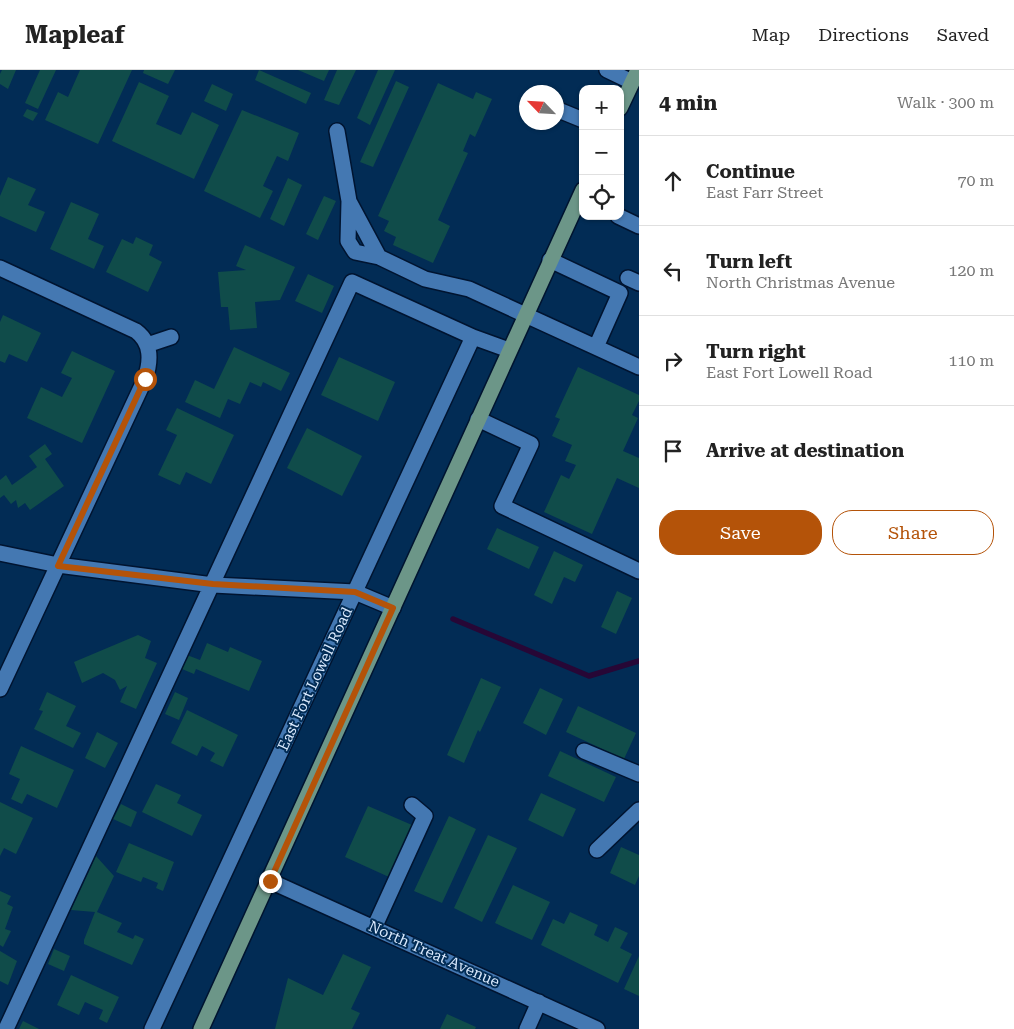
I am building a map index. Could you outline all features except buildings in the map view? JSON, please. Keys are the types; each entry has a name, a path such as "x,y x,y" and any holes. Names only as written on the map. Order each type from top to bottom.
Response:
{"main road":[{"path":"624,99 635,76"},
{"path":"201,1029 270,881 550,260 579,202"}],"street":[{"path":"607,70 635,76"},
{"path":"564,112 579,118"},
{"path":"336,131 349,201 379,257 425,279 469,289 639,367"},
{"path":"624,219 639,226"},
{"path":"550,260 620,293 596,347"},
{"path":"0,268 127,326 142,336 147,345 150,362 145,379 0,689"},
{"path":"6,1029 352,282 472,337 509,350"},
{"path":"147,345 171,336"},
{"name":"East Fort Lowell Road","path":"152,1029 472,337"},
{"path":"478,419 531,444 502,506 639,571"},
{"path":"0,553 58,566 213,584 355,592 393,608"},
{"path":"584,751 639,774"},
{"path":"374,928 425,816 412,805"},
{"path":"597,850 639,810"},
{"name":"North Treat Avenue","path":"270,881 598,1029"},
{"path":"527,1029 539,1002"}],"waterway":[{"path":"453,619 589,676 639,661"}],"route":[{"path":"145,379 58,566 213,584 355,592 393,608 270,881"}]}
